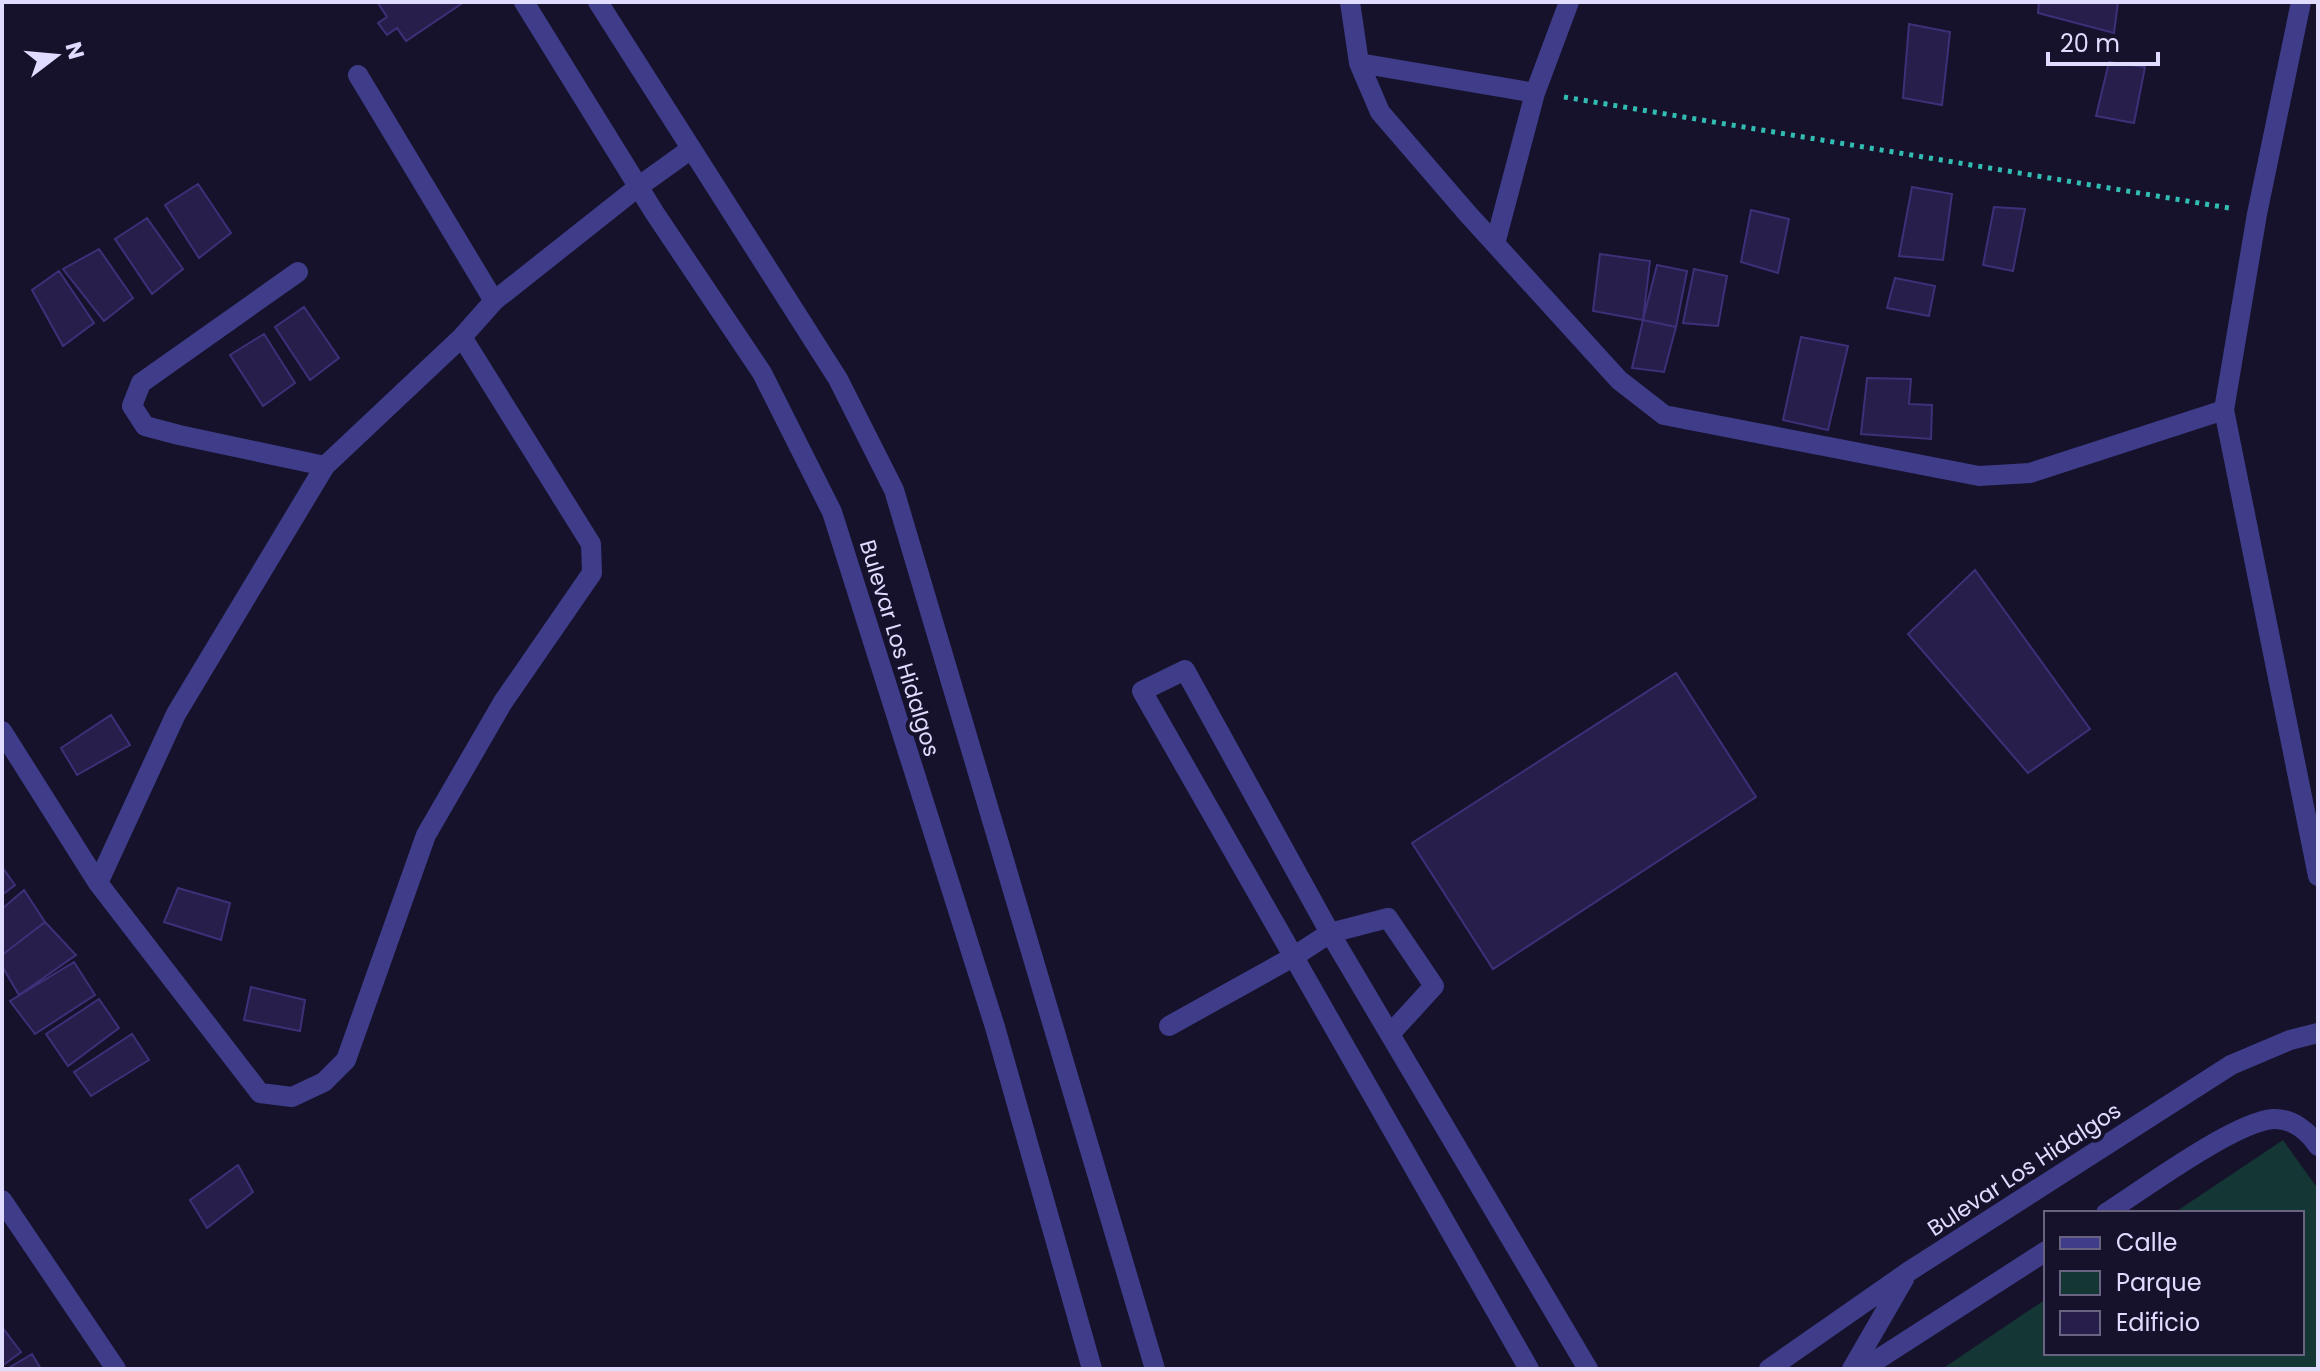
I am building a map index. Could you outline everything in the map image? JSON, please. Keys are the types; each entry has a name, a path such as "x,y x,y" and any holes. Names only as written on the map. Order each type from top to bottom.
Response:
{"street":[{"name":"Bulevar Los Hidalgos","path":"524,2 638,187 762,373 832,512 995,1027 1092,1369"},
{"name":"Bulevar Los Hidalgos","path":"598,2 838,379 894,490 1155,1369"},
{"path":"1350,2 1359,63 1380,112 1619,380 1664,415 1979,476 2030,473 2224,410"},
{"path":"1495,244 1535,93 1569,2"},
{"path":"2301,2 2257,214 2224,410 2318,876"},
{"path":"1359,63 1535,93"},
{"path":"358,75 494,301"},
{"path":"98,883 176,714 325,466 462,337 494,301 691,149"},
{"path":"298,272 141,383 132,406 145,426 325,466"},
{"path":"2,731 98,883 260,1093 292,1097 324,1082 346,1060 426,835 503,702 592,573 591,544 462,337"},
{"path":"1529,1369 1142,691 1185,670 1330,933 1588,1369"},
{"path":"1169,1026 1330,933 1388,918 1434,986 1390,1034"},
{"name":"Bulevar Los Hidalgos","path":"1769,1369 1908,1272 2231,1065 2290,1040 2318,1033"},
{"path":"2109,1211 2208,1147 2271,1119 2290,1121 2311,1135 2318,1146"},
{"path":"2,1200 116,1369"},
{"path":"1863,1369 2044,1252"},
{"path":"1852,1369 1908,1272"}],"path":[{"path":"1535,93 2257,214"}],"green space":[{"path":"2283,1140 2318,1189 2318,1369 1942,1369 2044,1300 2044,1355 2304,1355 2304,1211 2177,1211"}],"building":[{"path":"380,2 464,2 406,41 397,28 387,35 378,23 387,17"},
{"path":"2039,2 2118,2 2114,33 2038,13"},
{"path":"1909,24 1950,32 1942,105 1903,98"},
{"path":"2109,62 2145,67 2134,123 2096,116"},
{"path":"198,184 231,233 199,258 165,205"},
{"path":"1912,187 1952,194 1943,260 1899,256"},
{"path":"1994,207 2025,209 2013,271 1983,265"},
{"path":"1751,210 1789,219 1778,273 1741,262"},
{"path":"147,218 183,269 152,294 115,239"},
{"path":"99,249 133,298 104,321 63,269"},
{"path":"1600,254 1650,261 1643,320 1593,311"},
{"path":"1657,265 1687,271 1676,327 1643,320"},
{"path":"1694,269 1727,276 1718,326 1683,323"},
{"path":"59,271 94,323 63,346 32,290"},
{"path":"1895,278 1935,286 1929,316 1887,308"},
{"path":"304,307 339,358 310,380 275,327"},
{"path":"1643,320 1676,327 1664,372 1632,368"},
{"path":"264,334 295,383 263,406 230,355"},
{"path":"1801,337 1848,346 1828,430 1783,420"},
{"path":"1867,378 1911,379 1909,404 1932,405 1931,439 1861,434"},
{"path":"1975,570 2090,729 2028,773 1908,634"},
{"path":"1676,673 1756,797 1493,969 1412,843"},
{"path":"111,715 130,745 77,775 61,748"},
{"path":"2,867 15,885 2,895"},
{"path":"178,888 230,903 221,940 164,922"},
{"path":"24,890 45,922 2,955 2,909"},
{"path":"45,922 76,955 19,995 2,966 2,955"},
{"path":"74,962 95,995 35,1034 10,1001"},
{"path":"251,987 305,1000 300,1031 244,1020"},
{"path":"99,999 119,1028 68,1066 46,1034"},
{"path":"132,1034 149,1060 91,1096 74,1072"},
{"path":"238,1165 253,1192 207,1228 190,1200"},
{"path":"2,1327 21,1352 2,1366"},
{"path":"32,1354 41,1369 7,1369"}]}
